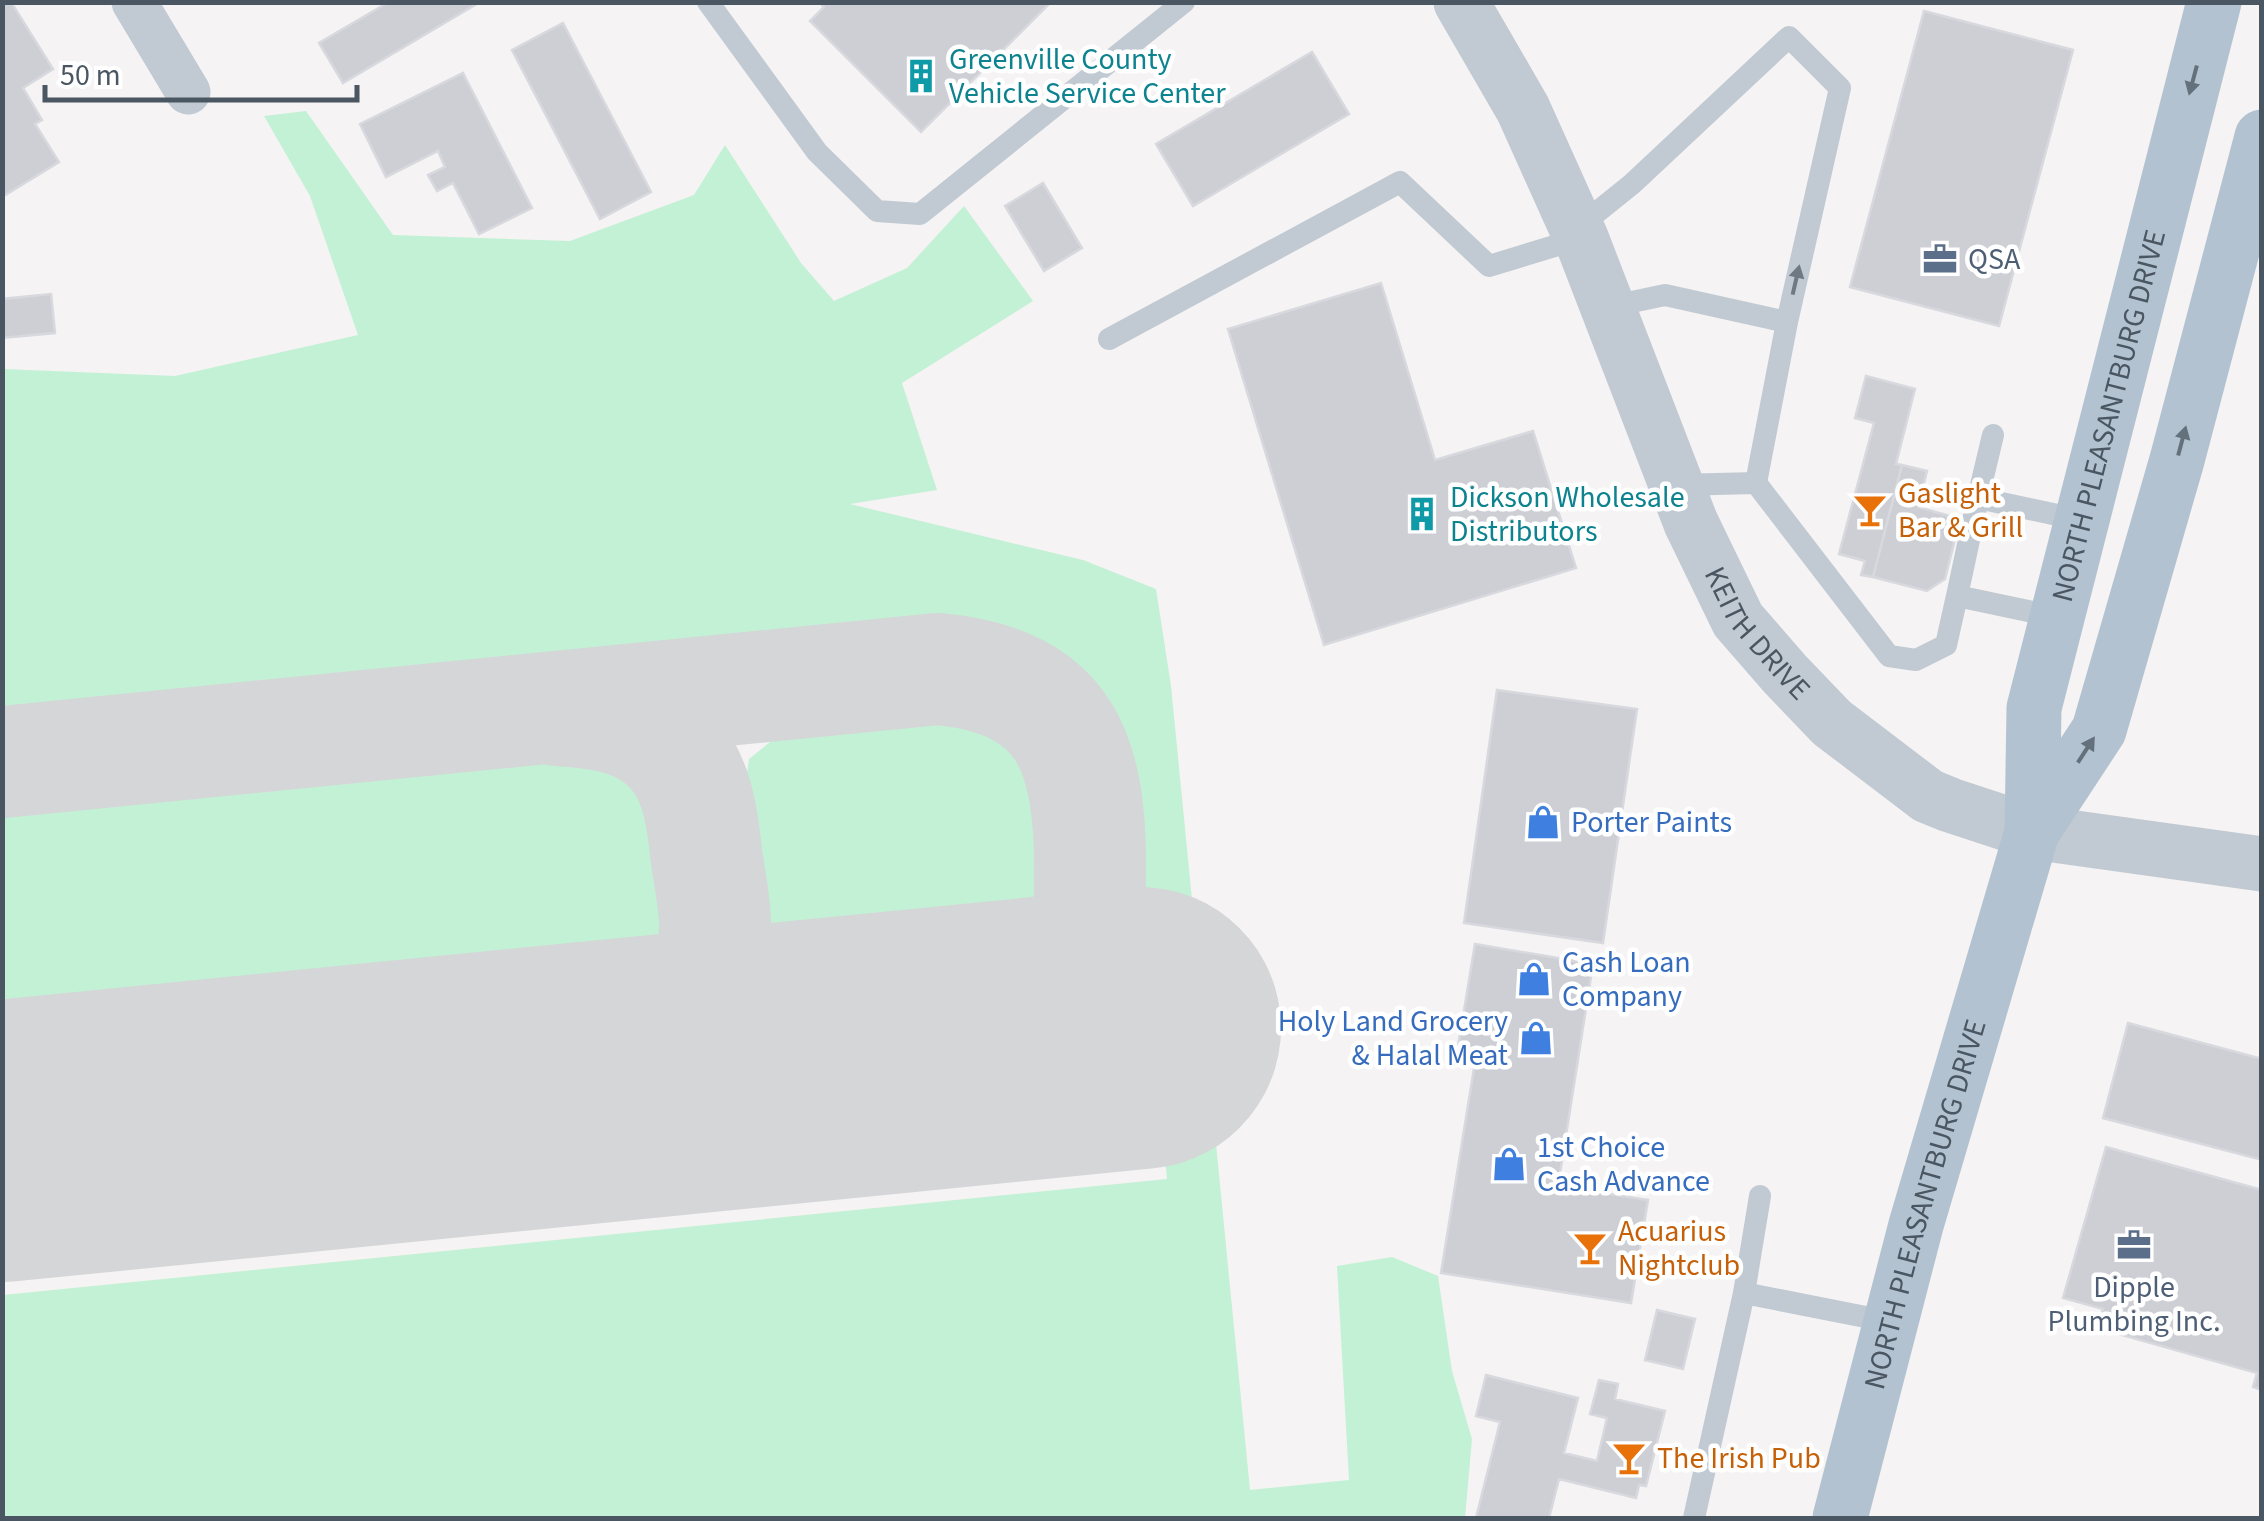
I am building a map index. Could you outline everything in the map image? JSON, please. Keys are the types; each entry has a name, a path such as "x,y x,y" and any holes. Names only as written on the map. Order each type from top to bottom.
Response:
{"main road":[{"name":"NORTH PLEASANTBURG DRIVE","path":"1840,1518 1916,1224 2032,832 2034,708 2214,2"},
{"name":"NORTH PLEASANTBURG DRIVE","path":"2032,832 2099,730 2262,137"}],"street":[{"path":"134,2 188,92"},
{"name":"KEITH DRIVE","path":"1461,2 1523,109 1578,234 1691,523 1738,620 1832,723 1928,796 2032,832 2262,864"}],"lane":[{"path":"708,2 817,152 877,211 920,214 1184,2"},
{"path":"1109,339 1400,182 1489,266 1578,234 1789,37 1840,88 1786,322 1756,483 1888,656 1916,660 1946,645 1993,435"},
{"path":"1607,307 1665,295 1786,322"},
{"path":"1676,485 1756,483"},
{"path":"1978,498 2081,520"},
{"path":"1957,596 2057,617"},
{"path":"1694,1518 1744,1293 1760,1196"},
{"path":"1744,1293 1892,1322"}],"green space":[{"path":"306,111 393,235 570,241 694,195 725,145 801,263 834,301 907,268 964,206 1033,301 902,383 937,490 850,504 1083,560 1156,589 1171,686 1250,1490 1349,1480 1337,1266 1392,1257 1438,1276 1452,1371 1472,1439 1465,1518 3,1518 3,1295 1167,1179 1123,783 1110,740 1090,699 1062,666 1029,647 984,633 3,728 3,369 175,376 358,335 310,196 264,116"},
{"path":"971,715 1014,737 1046,789 1054,839 1051,901 762,928 745,886 739,831 749,759 780,734 856,717"},
{"path":"569,746 604,749 631,765 662,806 675,857 675,936 3,1006 3,803"}],"building":[{"path":"2,2 11,2 53,69 23,88 42,120 35,124 59,162 2,197"},
{"path":"389,2 480,2 343,83 319,43"},
{"name":"Greenville County Vehicle Service Center","path":"819,2 1051,2 921,132 810,21 824,7"},
{"path":"1924,11 2073,50 1999,326 1850,287"},
{"path":"563,23 651,192 600,219 512,50"},
{"path":"1312,52 1349,114 1193,206 1156,144"},
{"path":"463,73 532,208 479,234 453,183 437,191 428,175 445,167 438,151 386,177 360,124"},
{"path":"1043,183 1082,248 1044,271 1005,206"},
{"name":"Dickson Wholesale Distributors","path":"1381,283 1435,460 1533,431 1576,568 1324,645 1228,329"},
{"path":"51,294 55,333 2,338 2,299"},
{"name":"Gaslight Bar & Grill","path":"1866,376 1915,389 1896,464 1902,465 1873,577 1861,575 1865,561 1839,554 1874,423 1855,418"},
{"path":"1902,465 1927,471 1918,507 1950,516 1955,539 1945,579 1927,591 1873,577"},
{"path":"1497,690 1637,709 1603,943 1464,923"},
{"path":"1475,944 1593,964 1558,1186 1648,1200 1631,1303 1441,1273 1475,1062 1456,1059"},
{"path":"2128,1023 2262,1059 2262,1160 2103,1118"},
{"path":"2106,1147 2262,1190 2262,1390 2253,1387 2257,1373 2097,1328 2103,1309 2063,1298"},
{"path":"1657,1310 1695,1319 1683,1369 1645,1360"},
{"path":"1486,1375 1578,1398 1564,1453 1597,1461 1607,1418 1590,1414 1599,1380 1618,1384 1615,1399 1665,1411 1646,1486 1639,1485 1636,1498 1559,1479 1549,1518 1476,1518 1500,1422 1476,1416"}],"taxiway":[{"path":"2,762 938,669 982,676 1017,689 1043,708 1063,731 1077,760 1085,793 1090,873 1086,938 1069,983 1052,1006 1035,1020 982,1043"},
{"path":"557,710 626,721 651,733 674,753 690,779 699,808 714,912 712,954 703,988 678,1034 649,1060 585,1082"}],"runway":[{"path":"2,1141 1140,1028"}],"place":[{"name":"Greenville County Vehicle Service Center","path":"921,76"},
{"name":"QSA","path":"1940,259"},
{"name":"Gaslight Bar & Grill","path":"1870,510"},
{"name":"Dickson Wholesale Distributors","path":"1422,514"},
{"name":"Porter Paints","path":"1543,822"},
{"name":"Cash Loan Company","path":"1534,979"},
{"name":"Holy Land Grocery & Halal Meat","path":"1536,1038"},
{"name":"1st Choice Cash Advance","path":"1509,1164"},
{"name":"Dipple Plumbing Inc.","path":"2134,1245"},
{"name":"Acuarius Nightclub","path":"1590,1248"},
{"name":"The Irish Pub","path":"1629,1458"}]}
